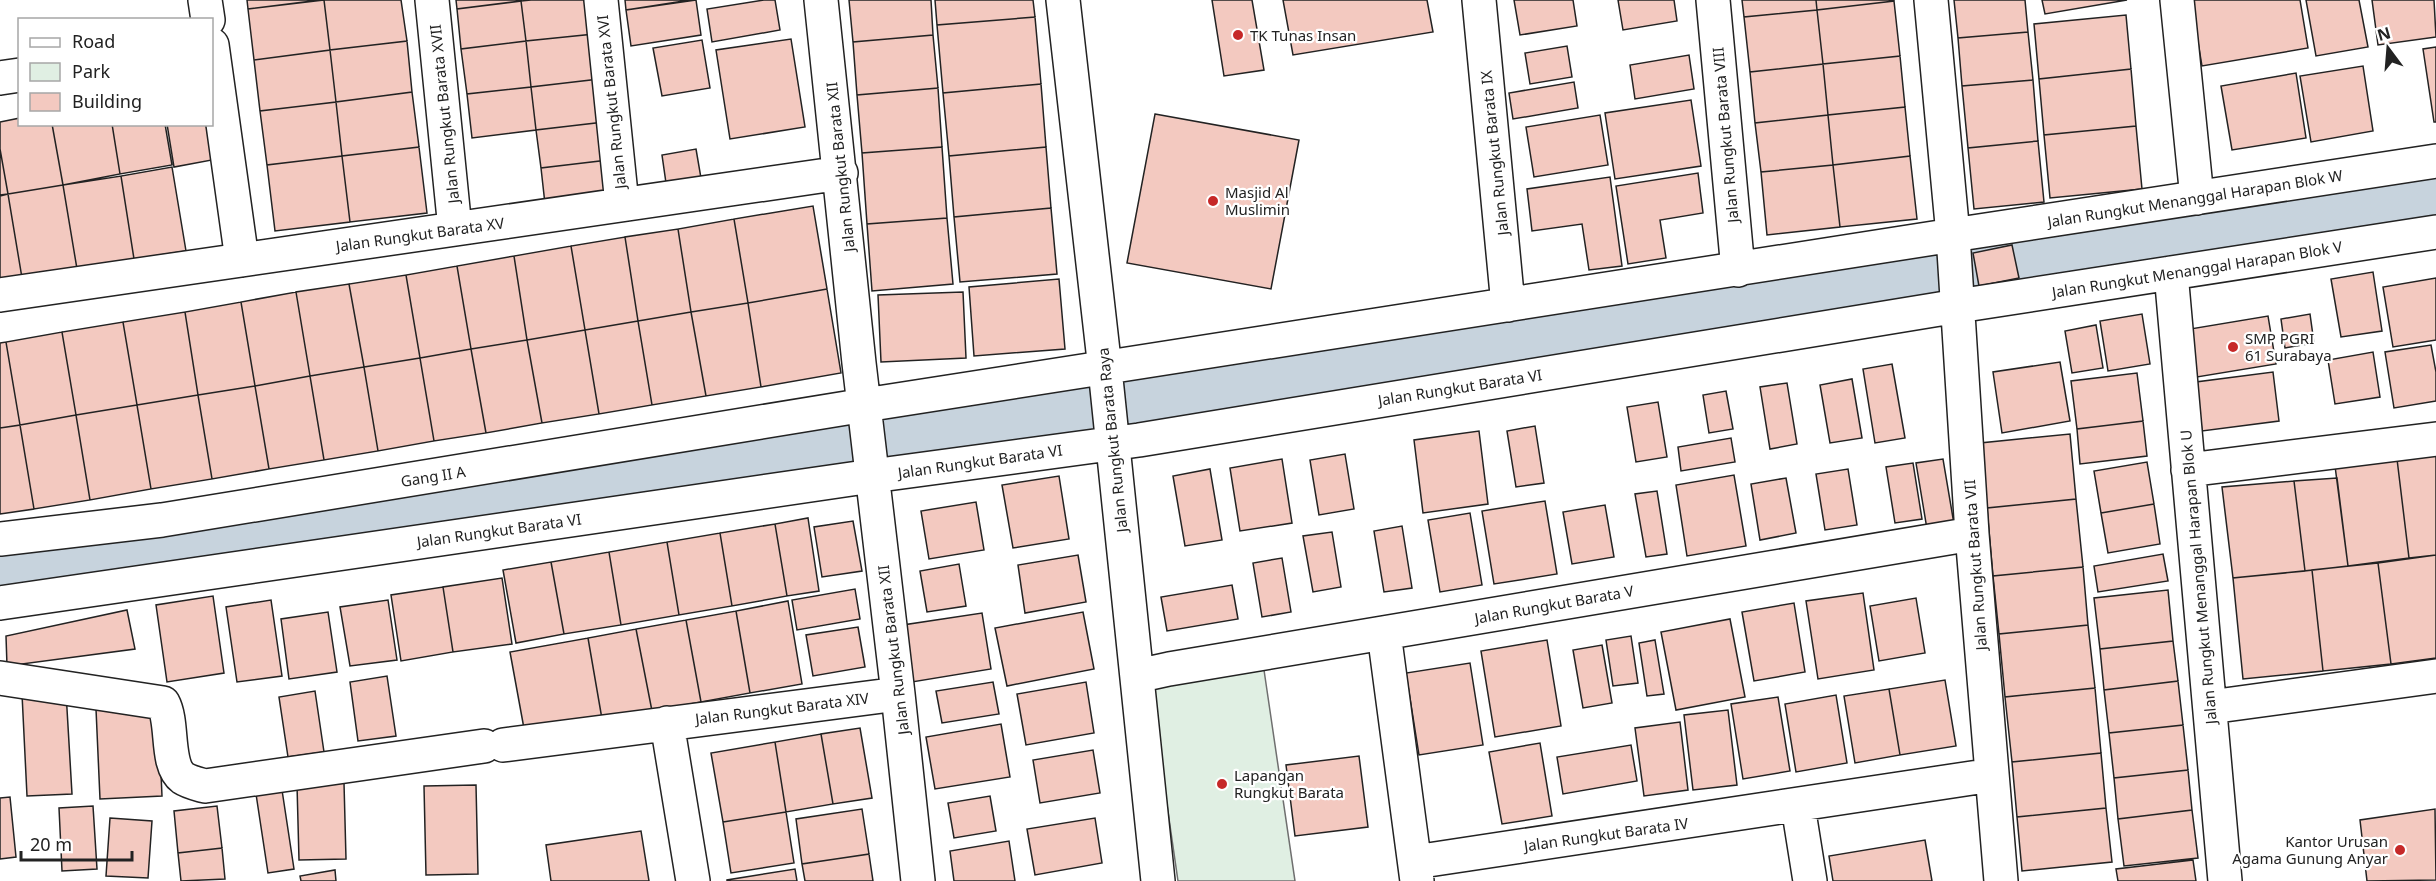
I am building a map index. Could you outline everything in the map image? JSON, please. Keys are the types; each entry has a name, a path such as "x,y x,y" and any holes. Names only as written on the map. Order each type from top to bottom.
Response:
{"street":[{"path":"205,0 208,18"},
{"name":"Jalan Rungkut Barata XVII","path":"432,0 455,229"},
{"name":"Jalan Rungkut Barata XVI","path":"601,0 622,204"},
{"name":"Jalan Rungkut Barata XII","path":"822,0 859,363 918,881"},
{"name":"Jalan Rungkut Barata Raya","path":"1063,0 1112,436 1158,881"},
{"name":"Jalan Rungkut Barata IX","path":"1479,0 1508,305"},
{"name":"Jalan Rungkut Barata VIII","path":"1713,0 1738,270"},
{"name":"Jalan Rungkut Barata VII","path":"1931,0 1954,242 1972,534 2001,881"},
{"path":"2177,0 2197,198"},
{"path":"213,52 242,260"},
{"path":"0,78 18,75"},
{"name":"Jalan Rungkut Menanggal Harapan Blok W","path":"1954,242 2197,198 2436,161"},
{"name":"Jalan Rungkut Barata XV","path":"0,295 841,173"},
{"name":"Jalan Rungkut Menanggal Harapan Blok V","path":"1958,296 2171,273 2436,232"},
{"path":"866,412 1105,375 1508,305 1738,270 1954,242"},
{"name":"Jalan Rungkut Menanggal Harapan Blok U","path":"2171,273 2225,881"},
{"name":"Jalan Rungkut Barata VI","path":"0,603 872,470 1112,436 1958,296"},
{"name":"Gang II A","path":"0,539 162,520 866,412"},
{"path":"2188,470 2436,439"},
{"name":"Jalan Rungkut Barata V","path":"1137,676 1972,534"},
{"name":"Jalan Rungkut Barata IV","path":"1384,633 1416,871 1992,775"},
{"path":"2210,707 2436,676"},
{"name":"Jalan Rungkut Barata XIV","path":"0,678 163,703 169,714 173,764 182,778 205,786 493,745 898,694"},
{"path":"667,723 693,881"},
{"path":"1798,806 1810,881"}],"green space":[{"name":"Lapangan Rungkut Barata","path":"1264,670 1295,881 1178,881 1150,687"}],"building":[{"path":"247,0 320,0 248,9"},
{"path":"324,0 330,50 254,60 248,9"},
{"path":"324,0 401,0 407,41 330,50"},
{"path":"456,0 521,0 521,1 457,9"},
{"path":"590,0 594,34 526,41 521,1"},
{"path":"625,0 690,0 626,10"},
{"path":"696,0 701,35 631,46 626,10"},
{"path":"775,0 780,30 712,42 707,9"},
{"path":"849,0 931,0 933,35 853,42"},
{"path":"935,0 1033,0 1035,17 937,25"},
{"name":"TK Tunas Insan","path":"1212,0 1252,0 1264,70 1224,76"},
{"path":"1283,0 1427,0 1433,32 1293,55"},
{"path":"1514,0 1573,0 1577,26 1520,35"},
{"path":"1618,0 1674,0 1677,21 1623,30"},
{"path":"1742,0 1816,0 1817,10 1744,17"},
{"path":"1816,0 1894,0 1894,1 1817,10"},
{"path":"1954,0 2025,0 2028,32 1958,38"},
{"path":"2042,0 2127,0 2045,14"},
{"path":"2191,0 2300,0 2308,48 2202,66"},
{"path":"2306,0 2359,0 2368,47 2316,56"},
{"path":"2372,0 2434,0 2436,37 2378,45"},
{"path":"521,1 526,41 461,49 457,9"},
{"path":"1894,1 1900,56 1823,64 1817,10"},
{"path":"1817,10 1823,64 1750,72 1744,17"},
{"path":"2126,15 2131,69 2039,79 2034,24"},
{"path":"1035,17 1041,84 943,93 937,25"},
{"path":"2028,32 2033,80 1962,86 1958,38"},
{"path":"594,34 599,79 531,87 526,41"},
{"path":"933,35 938,88 857,95 853,42"},
{"path":"791,39 805,127 730,139 716,50"},
{"path":"702,40 710,88 662,96 653,48"},
{"path":"407,41 412,92 336,102 330,50"},
{"path":"526,41 531,87 467,94 461,49"},
{"path":"1567,46 1572,77 1530,84 1525,53"},
{"path":"2436,47 2436,122 2434,122 2423,49"},
{"path":"330,50 336,102 260,111 254,60"},
{"path":"1689,55 1694,89 1635,99 1630,65"},
{"path":"1900,56 1905,107 1828,115 1823,64"},
{"path":"1823,64 1828,115 1755,123 1750,72"},
{"path":"2363,66 2373,131 2311,142 2300,76"},
{"path":"2131,69 2136,126 2044,135 2039,79"},
{"path":"2296,73 2306,138 2232,150 2221,86"},
{"path":"599,79 604,122 536,130 531,87"},
{"path":"2033,80 2038,141 1968,148 1962,86"},
{"path":"1574,82 1578,108 1513,119 1509,93"},
{"path":"1041,84 1046,147 949,156 943,93"},
{"path":"531,87 536,130 472,138 467,94"},
{"path":"938,88 942,147 862,153 857,95"},
{"path":"412,92 419,147 342,156 336,102"},
{"path":"1691,100 1701,166 1615,179 1605,113"},
{"path":"336,102 342,156 267,165 260,111"},
{"path":"1905,107 1910,156 1833,165 1828,115"},
{"name":"Masjid Al Muslimin","path":"1155,114 1299,140 1271,289 1127,263"},
{"path":"1600,115 1608,165 1534,177 1526,127"},
{"path":"1828,115 1833,165 1761,172 1755,123"},
{"path":"18,118 18,126 52,126 63,185 8,194 0,149 0,122"},
{"path":"604,122 608,160 541,168 536,130"},
{"path":"52,126 112,126 120,174 63,185"},
{"path":"112,126 165,126 172,165 120,174"},
{"path":"167,126 206,126 212,160 174,167"},
{"path":"2136,126 2142,189 2050,198 2044,135"},
{"path":"2038,141 2044,202 1974,209 1968,148"},
{"path":"419,147 427,213 350,222 342,156"},
{"path":"942,147 947,218 867,224 862,153"},
{"path":"1046,147 1051,208 954,217 949,156"},
{"path":"0,149 8,194 0,195"},
{"path":"696,149 701,178 666,183 662,155"},
{"path":"342,156 350,222 275,231 267,165"},
{"path":"1910,156 1917,219 1840,227 1833,165"},
{"path":"608,160 612,196 545,204 541,168"},
{"path":"1833,165 1840,227 1767,235 1761,172"},
{"path":"172,167 186,251 134,259 121,176"},
{"path":"1698,173 1703,213 1660,220 1666,258 1628,264 1616,186"},
{"path":"121,176 134,259 77,269 63,185"},
{"path":"1610,177 1622,266 1589,270 1582,224 1532,231 1527,189"},
{"path":"63,185 77,269 22,278 8,194"},
{"path":"8,194 22,278 0,282 0,196"},
{"path":"813,206 827,289 748,303 734,219"},
{"path":"1051,208 1057,274 960,282 954,217"},
{"path":"947,218 953,284 872,291 867,224"},
{"path":"734,219 748,303 691,312 678,229"},
{"path":"678,229 691,312 638,321 625,237"},
{"path":"625,237 638,321 585,330 571,246"},
{"path":"2012,245 2019,278 1979,286 1973,253"},
{"path":"571,246 585,330 527,340 514,256"},
{"path":"514,256 527,340 471,349 457,266"},
{"path":"457,266 471,349 420,358 406,275"},
{"path":"2373,272 2382,331 2341,337 2331,279"},
{"path":"406,275 420,358 364,367 349,284"},
{"path":"2436,278 2436,340 2393,347 2383,287"},
{"path":"1059,279 1065,349 974,356 969,287"},
{"path":"349,284 364,367 310,376 296,292"},
{"path":"827,289 841,373 761,387 748,303"},
{"path":"296,292 310,376 255,386 241,302"},
{"path":"963,292 966,358 881,362 878,295"},
{"path":"241,302 255,386 198,395 185,312"},
{"path":"748,303 761,387 706,396 691,312"},
{"path":"185,312 198,395 137,405 123,322"},
{"path":"691,312 706,396 652,405 638,321"},
{"path":"2142,314 2150,364 2108,371 2100,321"},
{"path":"2310,314 2314,343 2285,348 2281,319"},
{"name":"SMP PGRI 61 Surabaya","path":"2268,316 2276,364 2197,377 2190,329"},
{"path":"638,321 652,405 599,414 585,330"},
{"path":"123,322 137,405 76,415 62,332"},
{"path":"2096,325 2103,368 2072,373 2065,331"},
{"path":"585,330 599,414 542,423 527,340"},
{"path":"62,332 76,415 20,425 6,342"},
{"path":"527,340 542,423 486,433 471,349"},
{"path":"6,342 20,425 0,428 0,343"},
{"path":"2431,345 2436,372 2436,401 2394,408 2385,352"},
{"path":"471,349 486,433 434,441 420,358"},
{"path":"2373,352 2380,397 2335,404 2328,360"},
{"path":"420,358 434,441 378,451 364,367"},
{"path":"2060,362 2070,421 2002,433 1993,372"},
{"path":"1892,364 1905,438 1875,443 1863,369"},
{"path":"364,367 378,451 324,460 310,376"},
{"path":"2273,372 2279,421 2202,431 2196,382"},
{"path":"2137,373 2143,421 2077,429 2071,381"},
{"path":"310,376 324,460 269,469 255,386"},
{"path":"1852,379 1862,438 1830,443 1820,385"},
{"path":"1787,383 1797,444 1770,449 1760,387"},
{"path":"255,386 269,469 212,479 198,395"},
{"path":"1726,391 1733,429 1709,433 1703,395"},
{"path":"198,395 212,479 151,489 137,405"},
{"path":"1658,402 1667,457 1636,462 1627,407"},
{"path":"137,405 151,489 90,500 76,415"},
{"path":"76,415 90,500 34,509 20,425"},
{"path":"2143,421 2147,456 2080,464 2077,429"},
{"path":"20,425 34,509 0,514 0,428"},
{"path":"1535,426 1544,483 1516,487 1507,431"},
{"path":"1479,431 1488,504 1423,513 1414,440"},
{"path":"2070,434 2076,499 1987,508 1980,443"},
{"path":"1731,438 1735,462 1681,471 1678,447"},
{"path":"2436,453 2436,555 2409,558 2397,459"},
{"path":"1345,454 1354,509 1319,515 1310,460"},
{"path":"1282,459 1292,523 1240,531 1230,468"},
{"path":"1943,459 1955,530 1928,535 1916,463"},
{"path":"2397,459 2409,558 2348,566 2335,466"},
{"path":"2147,462 2154,504 2101,513 2094,471"},
{"path":"1913,463 1922,519 1895,523 1886,467"},
{"path":"1210,469 1222,540 1185,546 1173,476"},
{"path":"1848,469 1857,525 1825,530 1816,474"},
{"path":"1734,475 1746,546 1687,556 1676,485"},
{"path":"1059,476 1069,539 1013,548 1002,485"},
{"path":"1786,478 1796,533 1760,540 1751,484"},
{"path":"2337,478 2348,566 2305,571 2294,481"},
{"path":"2294,481 2305,571 2233,578 2222,487"},
{"path":"1657,491 1667,554 1646,557 1635,494"},
{"path":"2076,499 2083,567 1993,576 1987,508"},
{"path":"1545,501 1557,574 1494,584 1482,511"},
{"path":"976,502 984,550 929,559 921,511"},
{"path":"2154,504 2160,544 2108,553 2101,513"},
{"path":"1605,505 1614,557 1572,564 1563,512"},
{"path":"1470,513 1482,585 1440,592 1428,520"},
{"path":"808,518 819,591 787,596 775,524"},
{"path":"853,521 862,571 822,577 814,527"},
{"path":"775,524 787,596 732,606 720,533"},
{"path":"1402,526 1412,588 1384,592 1374,531"},
{"path":"1332,532 1341,587 1313,592 1303,536"},
{"path":"720,533 732,606 679,615 667,542"},
{"path":"667,542 679,615 621,625 609,552"},
{"path":"609,552 621,625 564,634 551,562"},
{"path":"2163,554 2168,581 2098,592 2094,566"},
{"path":"1078,555 1086,602 1025,613 1018,565"},
{"path":"2436,555 2436,658 2391,664 2378,563"},
{"path":"1282,558 1291,612 1262,617 1253,563"},
{"path":"551,562 564,634 516,643 503,570"},
{"path":"2378,563 2391,664 2323,671 2312,570"},
{"path":"959,564 966,606 927,612 920,571"},
{"path":"2083,567 2088,625 1999,634 1993,576"},
{"path":"2312,570 2323,671 2243,679 2233,578"},
{"path":"502,578 512,644 453,652 443,587"},
{"path":"1232,585 1238,619 1167,631 1161,597"},
{"path":"443,587 453,652 401,661 391,595"},
{"path":"855,589 860,619 797,630 792,600"},
{"path":"2168,590 2173,641 2100,649 2094,598"},
{"path":"1863,593 1874,670 1818,679 1806,601"},
{"path":"213,596 224,673 167,682 156,605"},
{"path":"1916,598 1925,653 1879,661 1870,606"},
{"path":"271,600 282,676 237,682 226,607"},
{"path":"388,600 397,660 350,666 340,607"},
{"path":"788,601 802,684 750,693 736,611"},
{"path":"1794,603 1805,672 1754,681 1742,612"},
{"path":"127,610 135,649 7,666 6,636"},
{"path":"736,611 750,693 701,702 686,620"},
{"path":"328,612 337,672 289,679 281,619"},
{"path":"1083,612 1094,669 1007,686 995,628"},
{"path":"982,613 991,669 912,682 903,625"},
{"path":"1730,619 1745,697 1676,710 1661,632"},
{"path":"686,620 701,702 652,711 636,629"},
{"path":"2088,625 2095,688 2005,697 1999,634"},
{"path":"858,627 865,667 813,676 806,635"},
{"path":"636,629 652,711 602,719 588,638"},
{"path":"1631,636 1638,683 1613,686 1606,640"},
{"path":"588,638 602,719 525,734 510,652"},
{"path":"1547,640 1561,726 1495,737 1481,651"},
{"path":"1655,640 1664,694 1647,696 1639,643"},
{"path":"2173,641 2178,681 2104,690 2100,649"},
{"path":"1602,645 1612,703 1583,708 1573,650"},
{"path":"1470,663 1483,745 1419,755 1406,673"},
{"path":"387,676 396,736 358,741 350,682"},
{"path":"1945,680 1956,746 1900,755 1889,689"},
{"path":"2178,681 2183,725 2109,733 2104,690"},
{"path":"993,682 999,714 942,723 936,691"},
{"path":"1086,682 1094,733 1026,745 1017,694"},
{"path":"2095,688 2101,753 2012,762 2005,697"},
{"path":"1889,689 1900,755 1855,763 1844,696"},
{"path":"315,691 324,752 288,757 279,697"},
{"path":"66,692 72,794 27,796 22,694"},
{"path":"1836,695 1847,763 1796,772 1785,704"},
{"path":"1778,697 1790,771 1743,779 1731,704"},
{"path":"158,706 162,796 100,799 96,709"},
{"path":"1728,710 1737,785 1693,790 1684,715"},
{"path":"1680,722 1688,790 1644,796 1635,728"},
{"path":"1001,724 1010,777 935,789 926,737"},
{"path":"2183,725 2188,770 2114,778 2109,733"},
{"path":"860,728 872,798 833,804 821,734"},
{"path":"821,734 833,804 786,812 775,742"},
{"path":"775,742 786,812 723,822 711,753"},
{"path":"1540,743 1552,816 1502,824 1489,752"},
{"path":"1631,745 1637,781 1563,794 1557,757"},
{"path":"1093,750 1100,793 1040,803 1033,760"},
{"path":"2101,753 2106,808 2017,817 2012,762"},
{"path":"1359,756 1368,827 1295,836 1286,765"},
{"path":"2188,770 2192,810 2118,819 2114,778"},
{"path":"344,783 346,859 299,860 297,785"},
{"path":"476,785 478,874 426,875 424,786"},
{"path":"282,790 294,869 268,873 256,794"},
{"path":"990,796 996,831 954,838 948,803"},
{"path":"10,797 16,857 0,859 0,798"},
{"path":"93,806 97,869 62,871 59,808"},
{"path":"217,806 222,848 178,853 174,811"},
{"path":"2106,808 2112,862 2022,871 2017,817"},
{"path":"862,809 869,854 802,864 796,819"},
{"name":"Kantor Urusan Agama Gunung Anyar","path":"2435,809 2436,880 2367,881 2360,820"},
{"path":"2192,810 2198,858 2124,866 2118,819"},
{"path":"786,812 794,863 731,873 723,822"},
{"path":"110,818 152,821 148,878 106,876"},
{"path":"1095,818 1102,863 1035,875 1027,829"},
{"path":"641,831 649,881 551,881 546,845"},
{"path":"1925,840 1932,881 1833,881 1829,856"},
{"path":"1009,841 1015,881 954,881 950,851"},
{"path":"222,848 225,879 181,881 178,853"},
{"path":"869,854 873,881 805,881 802,864"},
{"path":"2193,860 2196,881 2118,881 2116,869"},
{"path":"795,869 797,881 727,881 727,880"},
{"path":"335,870 336,881 301,881 300,876"}],"waterway":[{"path":"0,565 682,468 1155,392 1928,279 2436,200"}],"place":[{"name":"TK Tunas Insan","path":"1238,35"},
{"name":"Masjid Al Muslimin","path":"1213,201"},
{"name":"SMP PGRI 61 Surabaya","path":"2233,347"},
{"name":"Lapangan Rungkut Barata","path":"1222,784"},
{"name":"Kantor Urusan Agama Gunung Anyar","path":"2400,850"}]}
